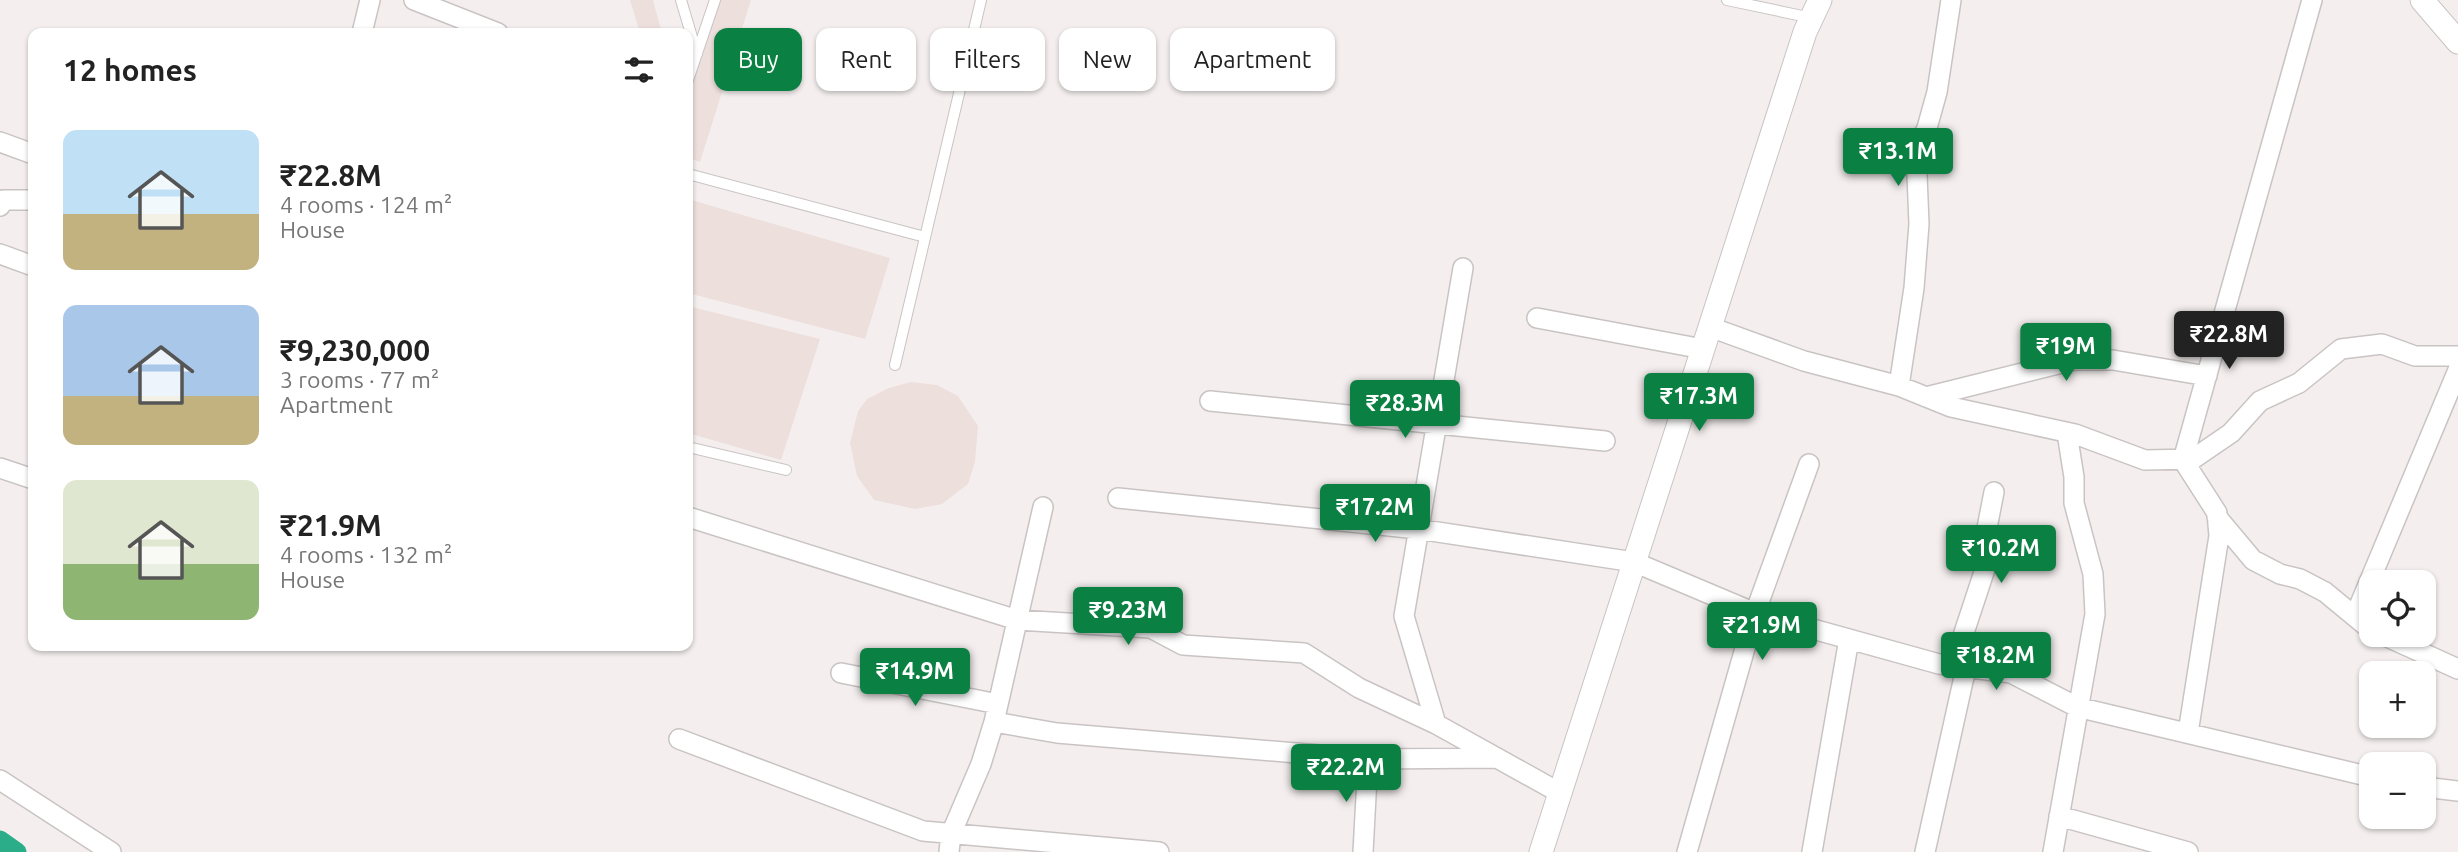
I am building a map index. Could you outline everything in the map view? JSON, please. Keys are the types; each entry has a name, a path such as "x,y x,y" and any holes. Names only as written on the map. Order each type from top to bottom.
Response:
{"street":[{"path":"363,28 370,0"},
{"path":"414,0 485,28"},
{"path":"1899,386 1919,224 1916,151 1927,128 1937,92 1951,0"},
{"path":"2183,460 2312,0"},
{"path":"2422,0 2458,42"},
{"path":"1541,852 1710,327 1816,9"},
{"path":"0,142 28,151"},
{"path":"0,206 3,200 28,200"},
{"path":"0,254 28,264"},
{"path":"1436,724 1404,616 1463,268"},
{"path":"1536,318 1703,349"},
{"path":"1710,327 1804,361 1899,386 1951,407 2067,433 2145,460 2193,459 2231,433 2260,401 2299,383 2341,349 2382,344 2414,356 2458,356"},
{"path":"1926,397 2074,360 2113,360 2207,376"},
{"path":"2355,616 2458,370"},
{"path":"1210,401 1605,441"},
{"path":"2053,852 2095,614 2093,574 2074,503 2074,477 2067,433"},
{"path":"2183,460 2207,495 2217,517 2253,560 2325,592 2359,620"},
{"path":"1687,852 1755,613 1809,464"},
{"path":"0,468 28,477"},
{"path":"1925,852 1960,667 1986,566 1986,533 1994,492"},
{"path":"1118,498 1418,529 1634,562 1755,613 1939,664 2011,673 2077,707 2359,774"},
{"path":"950,843 981,764 1043,507"},
{"path":"2188,733 2213,586 2219,536 2217,517"},
{"path":"693,519 1017,620 1151,628 1183,645 1304,653 1359,688 1436,724 1560,793"},
{"path":"1812,852 1849,639"},
{"path":"2410,647 2458,669"},
{"path":"841,673 995,713 1057,733 1368,759 1498,758"},
{"path":"679,739 950,843 1159,852"},
{"path":"1363,852 1368,759"},
{"path":"0,780 111,852"},
{"path":"2436,788 2458,791"},
{"path":"2059,816 2188,852"}],"lane":[{"path":"681,0 689,28"},
{"path":"693,66 715,0"},
{"path":"895,365 981,0"},
{"path":"1727,0 1816,9"},
{"path":"693,40 697,54"},
{"path":"693,175 925,237"},
{"path":"693,448 786,470"}],"shaded area":[{"path":"630,0 653,0 661,28 638,28"},
{"path":"716,0 751,0 742,28 714,28 714,91 722,91 700,162 693,160 693,71"},
{"path":"693,200 890,258 865,339 693,294"},
{"path":"693,307 820,339 781,460 693,434"},
{"path":"911,382 937,385 958,396 978,426 975,462 968,484 942,504 915,509 874,500 857,476 850,443 858,411 867,399 889,388"}],"waterway":[{"path":"0,840 17,852"}]}
